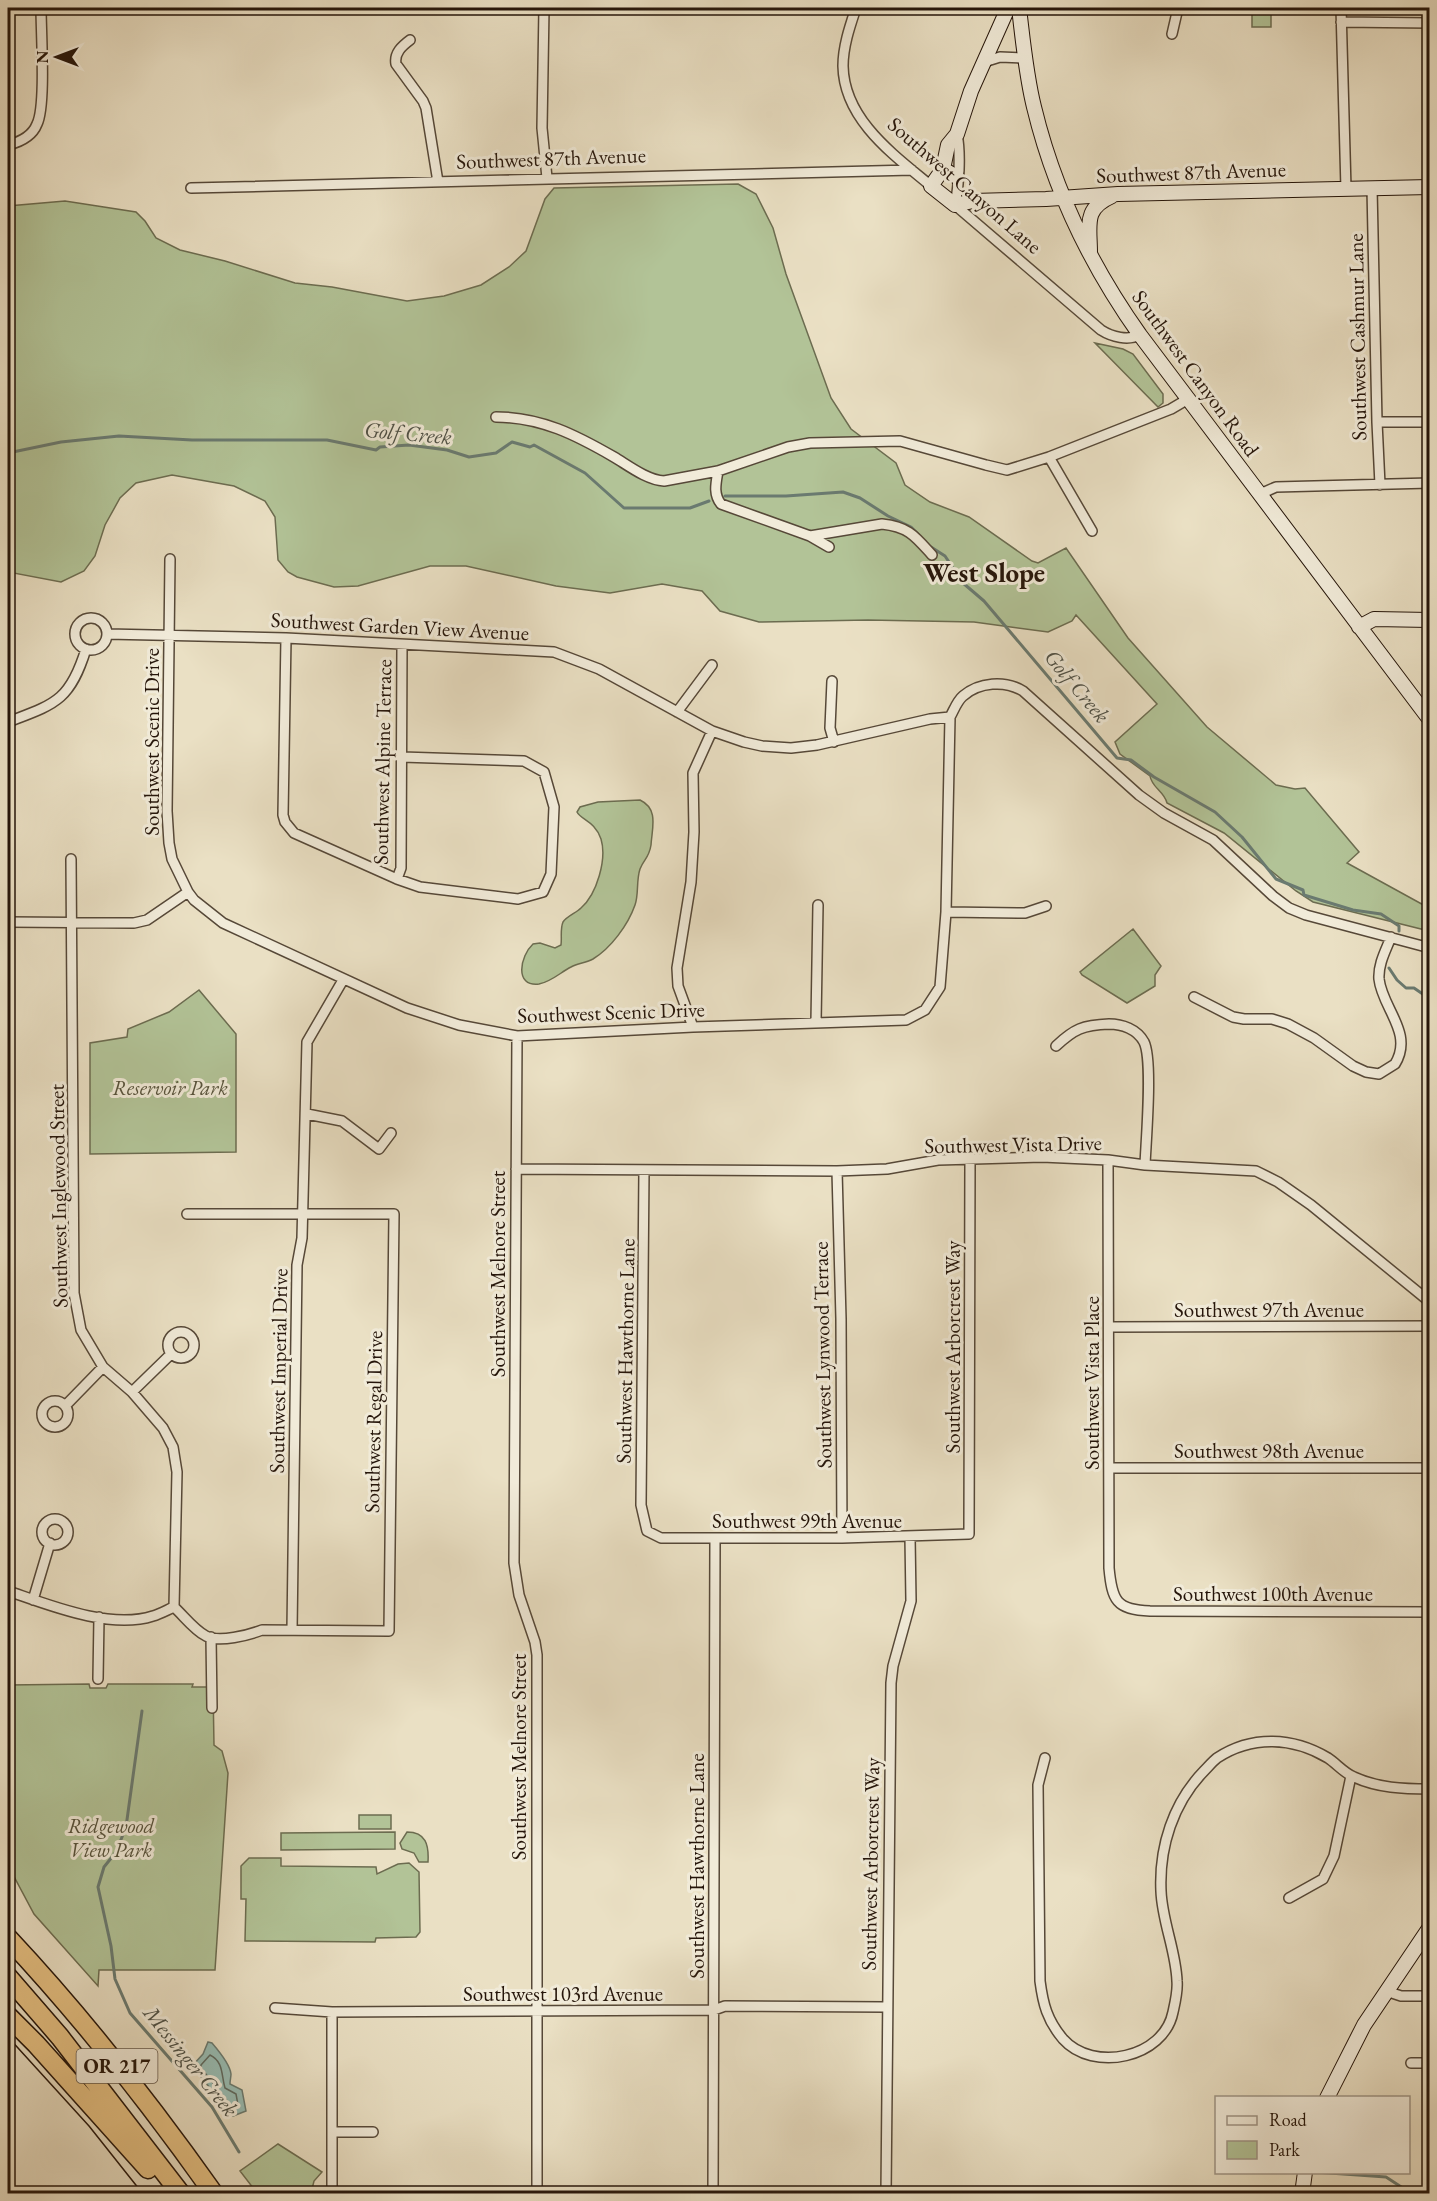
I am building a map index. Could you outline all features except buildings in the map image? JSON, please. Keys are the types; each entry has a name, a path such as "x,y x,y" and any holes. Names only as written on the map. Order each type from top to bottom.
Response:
{"highway":[{"name":"OR 217","path":"9,1938 112,2060 214,2193"},
{"name":"OR 217","path":"8,1977 60,2037 181,2193"},
{"path":"8,2016 138,2157 167,2193"}],"main road":[{"path":"931,186 943,169 948,145 957,134 968,98 1008,8"},
{"name":"Southwest Canyon Road","path":"1019,8 1034,108 1048,158 1063,198 1109,289 1140,335 1430,720"},
{"path":"943,169 957,177"},
{"name":"Southwest Canyon Lane","path":"931,186 955,205"},
{"name":"Southwest 87th Avenue","path":"955,205 973,201 1118,194 1430,187"},
{"path":"1090,255 1090,217 1093,210 1099,202 1118,194"},
{"path":"1359,627 1374,619 1430,620"},
{"path":"1328,2096 1364,2025 1430,1927"},
{"path":"1302,2193 1305,2174"}],"street":[{"path":"8,145 28,136 39,122 42,102 41,8"},
{"path":"544,8 542,128 547,178"},
{"name":"Southwest Canyon Lane","path":"856,8 848,35 843,66 851,103 871,130 931,186"},
{"path":"1172,34 1178,8"},
{"path":"1341,8 1346,189"},
{"path":"1341,22 1430,23"},
{"path":"410,40 397,54 396,64 426,108 438,182"},
{"path":"984,62 1000,57 1025,58"},
{"path":"955,205 958,192 960,149 957,134"},
{"name":"Southwest 87th Avenue","path":"191,188 912,170"},
{"name":"Southwest Cashmur Lane","path":"1372,188 1380,485"},
{"name":"Southwest Canyon Lane","path":"955,205 1101,330 1120,337 1131,338 1140,335"},
{"path":"496,417 556,427 657,481 718,471 788,447 810,443 900,441 1007,470 1049,457 1171,409 1188,399"},
{"path":"1377,422 1430,422"},
{"path":"1049,457 1092,531"},
{"path":"718,471 715,490 721,504 810,536 829,546"},
{"path":"1260,494 1276,487 1430,483"},
{"path":"810,536 882,524 893,525 914,534 932,555"},
{"name":"Southwest Scenic Drive","path":"170,560 167,811 172,859 188,892 194,900 223,923 407,1008 459,1025 517,1036 906,1020 925,1010 940,987 946,912 950,717"},
{"path":"98,619 105,627 106,634 101,646 86,649 78,643 76,628 83,620 98,619"},
{"name":"Southwest Garden View Avenue","path":"106,634 286,638 554,652 599,669 712,731 762,746 791,748 834,741 930,718 950,717"},
{"path":"286,638 285,822 294,832 397,879 420,887 518,899 543,892 551,874 554,807 544,772 524,761 402,757"},
{"name":"Southwest Alpine Terrace","path":"397,879 401,868 402,645"},
{"path":"8,722 51,705 63,696 80,670 86,649"},
{"path":"677,712 712,665"},
{"path":"832,681 830,728 834,741"},
{"path":"950,717 964,695 980,687 994,683 1015,686 1052,715 1138,795 1164,813 1213,840 1243,870 1289,908 1306,915 1430,948"},
{"path":"693,1027 678,986 677,968 692,882 693,773 712,731"},
{"name":"Southwest Inglewood Street","path":"71,859 74,1293 81,1330 103,1367 132,1392 163,1428 173,1446 177,1472 174,1607"},
{"path":"8,922 72,924 141,922 157,914 188,892"},
{"path":"816,1022 819,905"},
{"path":"946,912 1025,913 1046,906"},
{"path":"1194,997 1233,1017 1272,1019 1288,1024 1314,1038 1353,1066 1366,1072 1379,1074 1395,1064 1401,1046 1399,1029 1379,979 1381,963 1391,937"},
{"name":"Southwest Imperial Drive","path":"292,1630 297,1265 302,1238 307,1114 307,1042 343,980"},
{"path":"1056,1046 1076,1029 1095,1025 1123,1025 1141,1037 1148,1057 1145,1165"},
{"name":"Southwest Melnore Street","path":"517,1036 514,1563 519,1595 535,1642 537,1655 537,2193"},
{"path":"307,1114 342,1121 379,1149 390,1133"},
{"name":"Southwest Vista Drive","path":"516,1169 837,1171 887,1169 918,1162 1042,1157 1256,1171 1278,1182 1311,1204 1430,1302"},
{"name":"Southwest Arborcrest Way","path":"969,1534 970,1160"},
{"name":"Southwest Vista Place","path":"1108,1160 1109,1568 1111,1589 1118,1603"},
{"name":"Southwest Hawthorne Lane","path":"645,1170 641,1505 647,1531"},
{"name":"Southwest Lynwood Terrace","path":"837,1171 841,1319 842,1538"},
{"path":"187,1214 303,1213"},
{"name":"Southwest Regal Drive","path":"292,1630 389,1631 394,1214 303,1213"},
{"name":"Southwest 97th Avenue","path":"1109,1327 1430,1326"},
{"path":"132,1392 171,1354"},
{"path":"65,1406 103,1367"},
{"name":"Southwest 98th Avenue","path":"1109,1467 1430,1467"},
{"name":"Southwest 99th Avenue","path":"647,1531 662,1538 715,1539 910,1537 969,1534"},
{"name":"Southwest Arborcrest Way","path":"886,2193 886,2007 891,1683 893,1666 911,1601 910,1537"},
{"name":"Southwest Hawthorne Lane","path":"713,2193 715,1539"},
{"path":"33,1600 50,1543"},
{"path":"8,1592 99,1617 128,1620 152,1617 174,1607 204,1634 211,1637 244,1636 262,1630 292,1630"},
{"name":"Southwest 100th Avenue","path":"1118,1603 1132,1611 1430,1612"},
{"path":"98,1679 99,1617"},
{"path":"211,1637 212,1708"},
{"path":"1045,1758 1038,1785 1040,1981 1044,2007 1057,2032 1069,2045 1091,2055 1110,2057 1133,2055 1158,2041 1173,2016 1178,1982 1161,1892 1169,1823 1190,1786 1217,1759 1249,1744 1278,1740 1309,1747 1331,1760 1351,1776 1373,1785 1400,1789 1430,1789"},
{"path":"1289,1898 1323,1879 1334,1856 1351,1776"},
{"path":"1386,1991 1401,1995 1430,1996"},
{"name":"Southwest 103rd Avenue","path":"275,2008 332,2012 537,2012 714,2010 725,2006 886,2007"},
{"path":"332,2012 332,2193"},
{"path":"1411,2063 1430,2063"},
{"path":"333,2132 373,2132"}],"green space":[{"path":"1252,8 1271,8 1271,27 1252,27"},
{"path":"738,184 756,194 773,228 786,274 831,398 851,429 896,463 905,485 930,502 969,517 1032,561 1038,563 1066,548 1128,638 1207,727 1276,785 1295,789 1305,788 1359,852 1347,863 1429,908 1429,931 1313,902 1224,833 1167,803 1150,776 1120,754 1115,742 1157,704 1076,615 1072,621 1048,632 974,622 868,620 759,622 720,611 702,591 662,584 610,593 556,586 466,566 430,566 358,586 334,587 297,577 288,572 278,560 275,517 265,501 234,486 172,475 136,483 120,498 105,525 95,556 84,571 61,582 8,572 8,206 65,201 136,212 156,238 180,250 225,261 295,283 332,287 407,301 444,296 481,285 509,267 526,251 545,199 554,188"},
{"path":"1095,343 1123,349 1133,354 1163,394 1163,403 1158,407"},
{"path":"640,800 650,808 652,814 651,845 640,869 635,905 623,928 606,949 593,959 574,966 543,983 531,984 526,981 522,970 528,949 533,944 540,943 555,948 561,945 563,922 587,902 599,876 603,856 601,839 595,828 577,812 580,807 598,802"},
{"path":"1133,929 1161,966 1155,975 1155,986 1127,1003 1080,972"},
{"name":"Reservoir Park","path":"199,990 236,1034 236,1152 90,1154 90,1043 127,1037 128,1029 169,1012"},
{"name":"Ridgewood View Park","path":"89,1684 90,1688 106,1688 108,1684 193,1684 192,1687 213,1687 214,1745 222,1751 228,1773 215,1970 99,1970 98,1986 34,1914 8,1868 8,1685"},
{"path":"359,1815 391,1815 391,1829 359,1829"},
{"path":"395,1832 395,1849 281,1850 281,1833"},
{"path":"407,1832 418,1834 425,1841 428,1862 419,1862 414,1853 402,1849 400,1843"},
{"path":"249,1858 281,1858 281,1866 376,1867 377,1874 398,1864 409,1863 419,1872 420,1932 416,1937 376,1938 375,1942 245,1941 246,1899 241,1899 241,1866"},
{"path":"278,2144 322,2172 314,2181 311,2193 257,2193 240,2171"}],"water":[{"path":"208,2042 212,2043 228,2066 231,2074 230,2084 242,2090 246,2111 233,2116 192,2066 203,2054"}],"waterway":[{"name":"Golf Creek","path":"8,453 61,442 119,436 192,440 327,440 376,450 380,447 409,445 447,450 469,457 496,453 512,442 530,447 534,445 585,473 624,508 690,508 709,501"},
{"name":"Golf Creek","path":"725,496 786,496 843,492 860,498 888,516 911,527 918,534"},
{"name":"Golf Creek","path":"931,547 945,556 963,583 984,601 1117,758 1131,760 1154,777 1215,812 1242,837 1276,879 1303,890 1304,895 1353,910 1381,914 1399,926 1399,931"},
{"name":"Golf Creek","path":"1389,968 1406,988 1414,988 1430,999"},
{"name":"Messinger Creek","path":"142,1711 126,1827 116,1852 104,1867 98,1887 111,1946 115,1979 130,2013 212,2107 239,2152"},
{"path":"1343,2174 1386,2177 1412,2194"}],"tram line":[{"path":"8,2037 89,2126 143,2194"}],"district":[{"name":"West Slope","path":"984,572"}]}
